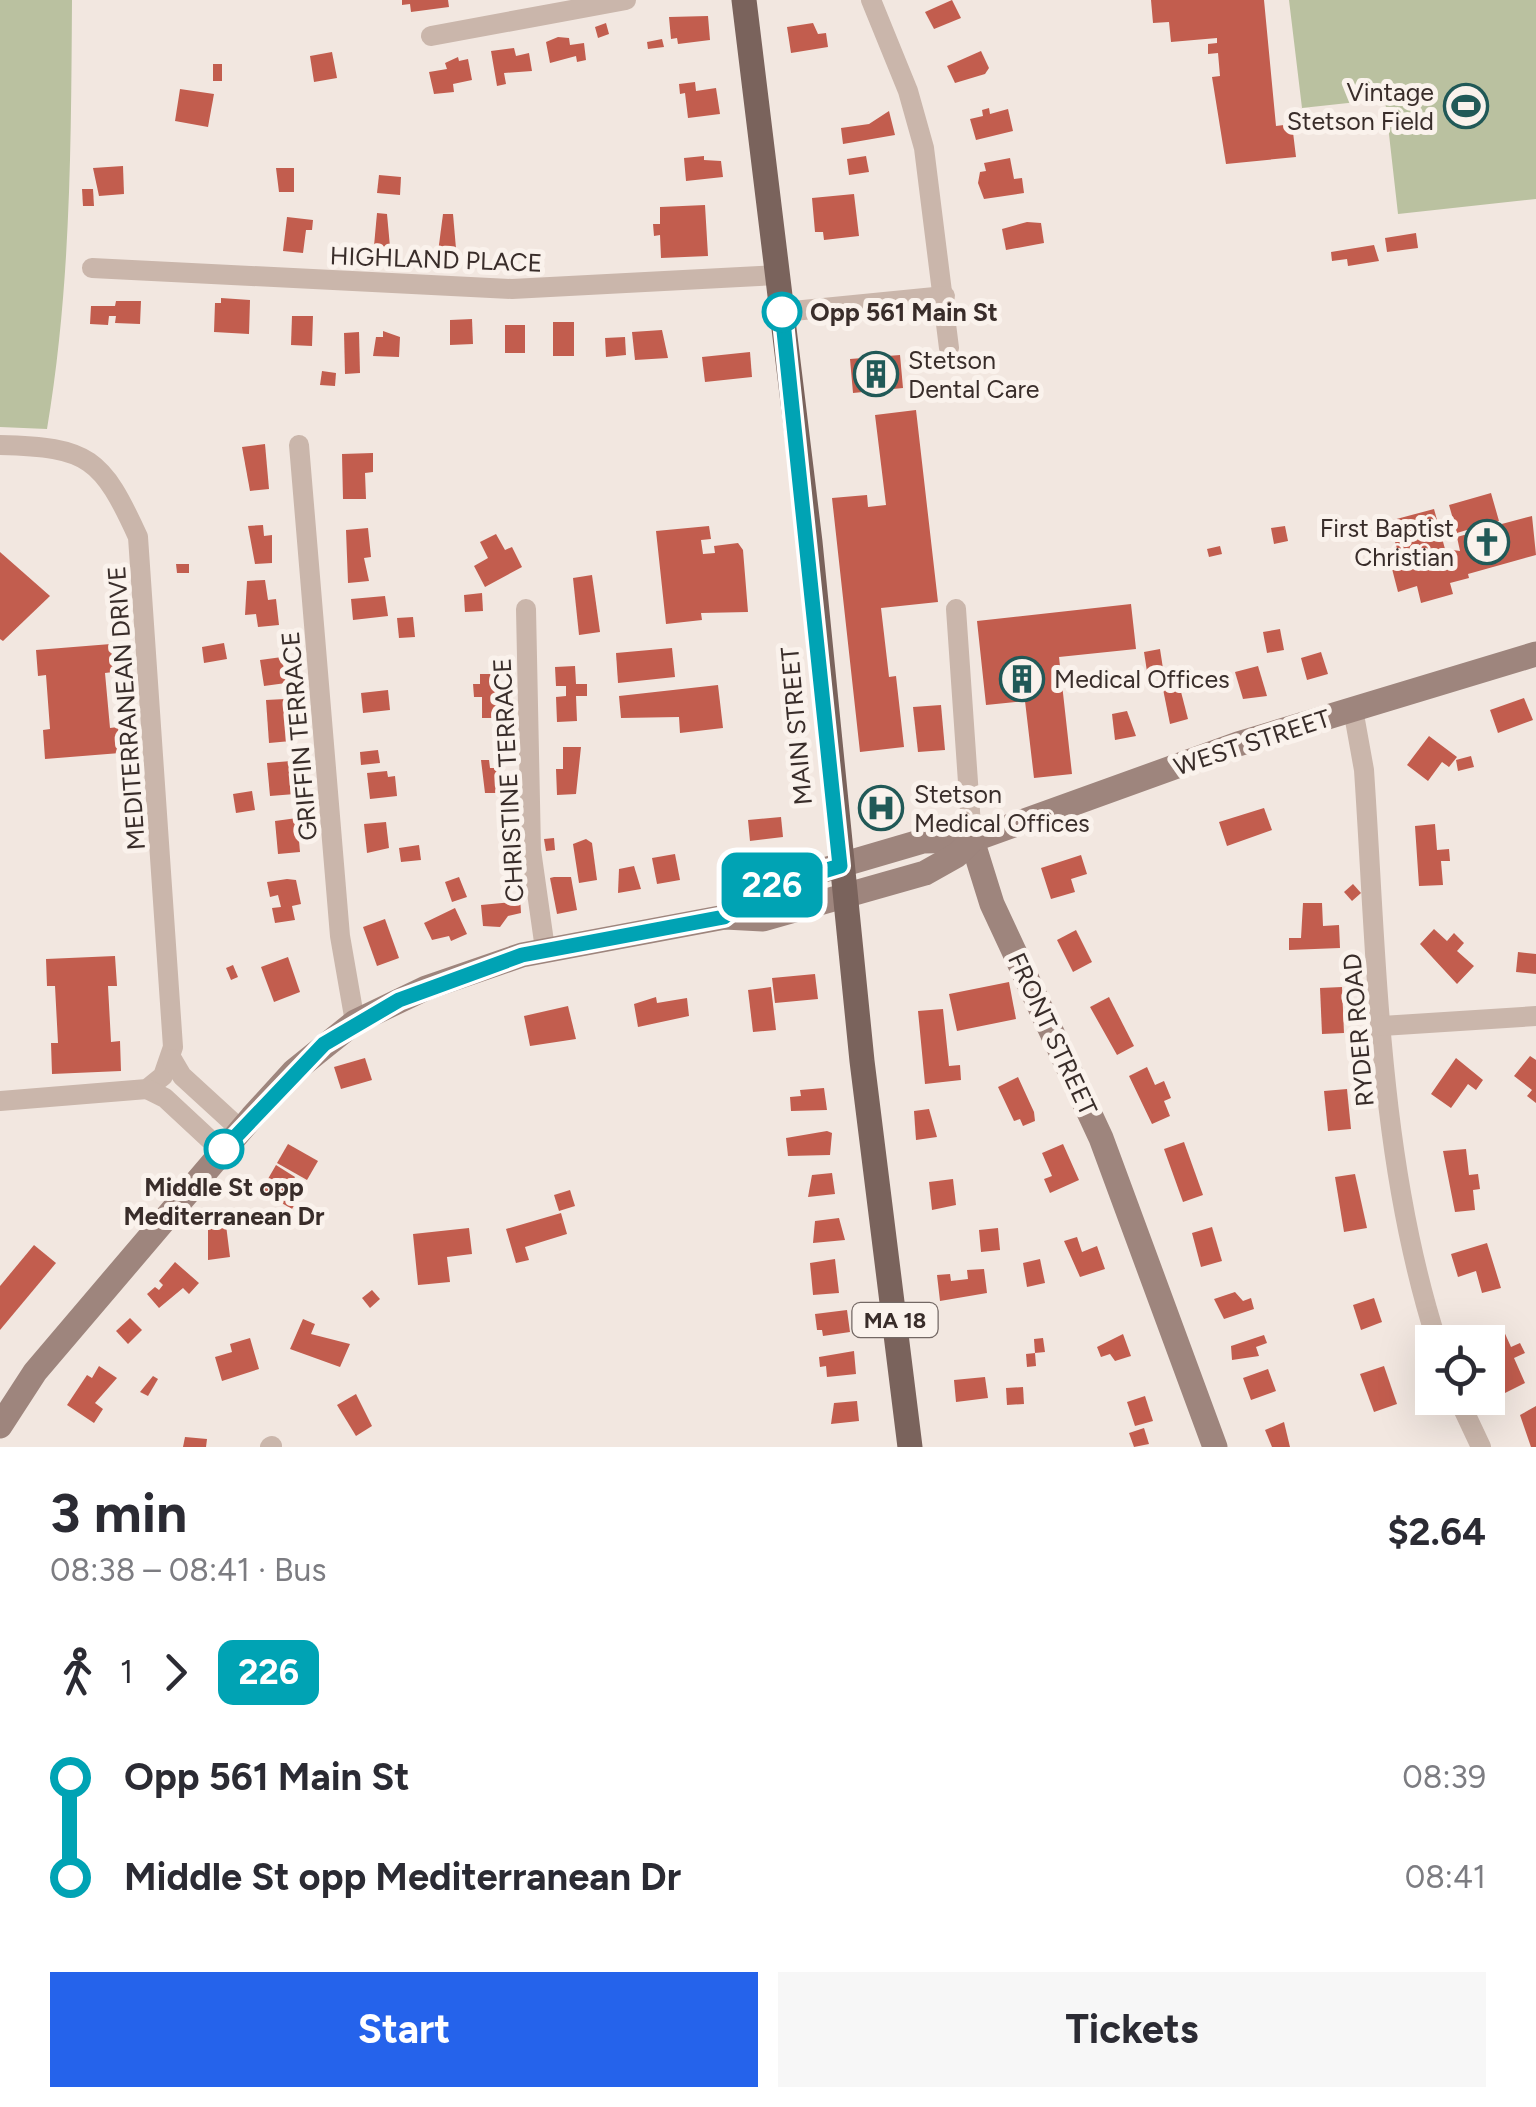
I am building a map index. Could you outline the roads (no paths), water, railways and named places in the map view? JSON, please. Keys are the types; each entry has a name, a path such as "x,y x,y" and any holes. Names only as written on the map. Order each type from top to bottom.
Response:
{"main road":[{"name":"MAIN STREET","path":"744,0 778,275 840,866 910,1447"},
{"name":"WEST STREET","path":"972,840 1238,744 1536,654"},
{"path":"724,917 755,892 923,841 972,840"},
{"path":"0,1426 35,1372 241,1130 294,1071 355,1022 426,988 545,949 724,917 763,918 844,896 937,868 972,840"},
{"name":"FRONT STREET","path":"972,840 992,904 1101,1138 1216,1447"}],"street":[{"path":"431,36 626,0"},
{"path":"871,0 920,129 950,348"},
{"name":"HIGHLAND PLACE","path":"92,268 512,289 710,282 778,275"},
{"path":"782,312 944,296"},
{"name":"MEDITERRANEAN DRIVE","path":"0,445 68,451 90,461 119,493 138,537 170,952 172,1059"},
{"name":"GRIFFIN TERRACE","path":"299,445 340,936 355,1022"},
{"name":"CHRISTINE TERRACE","path":"526,609 532,850 545,949"},
{"name":"FRONT STREET","path":"956,609 964,785 972,840"},
{"name":"RYDER ROAD","path":"1353,709 1364,770 1382,1026 1402,1209 1433,1325"},
{"path":"1382,1026 1536,1016"},
{"path":"0,1101 102,1096 147,1089 163,1076 172,1059"},
{"path":"172,1059 182,1076 241,1130"},
{"path":"147,1089 165,1098 222,1152"},
{"path":"1466,1415 1481,1447"}],"place":[{"name":"Vintage Stetson Field","path":"1466,106"},
{"name":"Opp 561 Main St","path":"782,312"},
{"name":"Stetson Dental Care","path":"876,374"},
{"name":"First Baptist Christian","path":"1487,542"},
{"name":"Medical Offices","path":"1022,679"},
{"name":"Stetson Medical Offices","path":"881,808"},
{"name":"Middle St opp Mediterranean Dr","path":"224,1149"}]}
